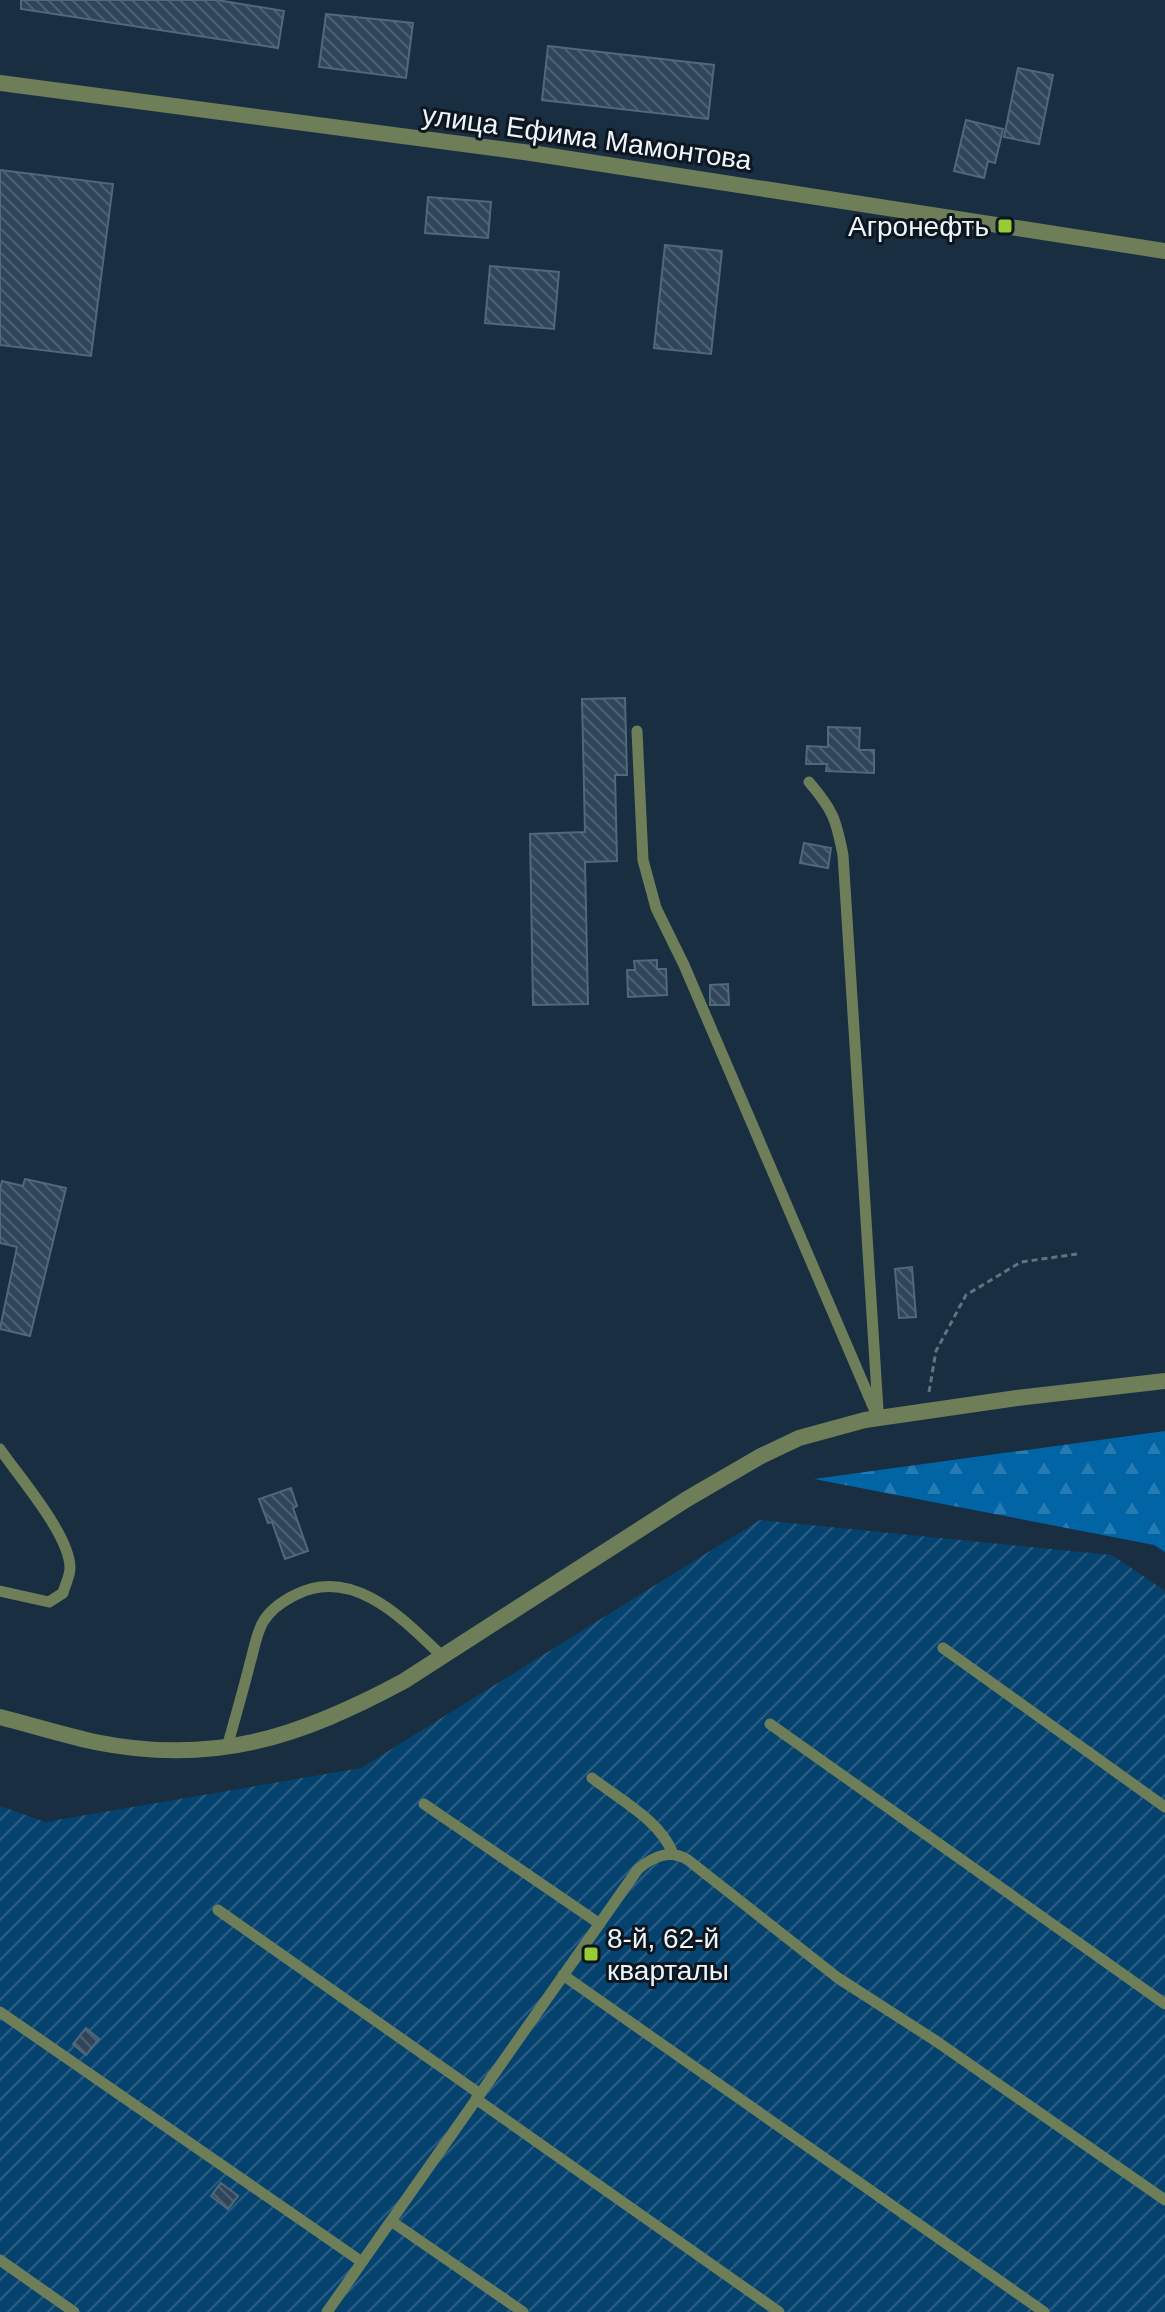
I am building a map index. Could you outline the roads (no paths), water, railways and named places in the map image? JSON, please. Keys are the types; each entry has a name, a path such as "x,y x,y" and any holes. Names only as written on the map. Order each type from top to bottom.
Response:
{"street":[{"name":"улица Ефима Мамонтова","path":"0,83 531,153 1165,251"},
{"path":"0,1717 95,1742 130,1747 172,1749 251,1744 314,1725 355,1707 443,1657 734,1471 799,1438 878,1418 1165,1381"}],"lane":[{"path":"637,731 643,860 656,908 684,965 878,1418"},
{"path":"809,782 837,821 843,855 878,1418"},
{"path":"0,1449 49,1517 65,1546 71,1569 63,1593 49,1602 0,1591"},
{"path":"227,1747 261,1625 276,1607 301,1592 345,1589 370,1596 397,1614 443,1657"},
{"path":"943,1648 1165,1807"},
{"path":"770,1724 1165,2004"},
{"path":"592,1778 658,1830 673,1854"},
{"path":"424,1804 600,1924"},
{"path":"327,2312 638,1869 651,1859 673,1854 688,1860 838,1978 936,2041 1165,2200"},
{"path":"218,1910 779,2312"},
{"path":"563,1975 1044,2312"},
{"path":"0,2012 362,2262"},
{"path":"391,2221 523,2312"},
{"path":"0,2260 74,2312"}],"place":[{"name":"Агронефть","path":"1005,226"},
{"name":"8-й, 62-й кварталы","path":"591,1954"}]}
